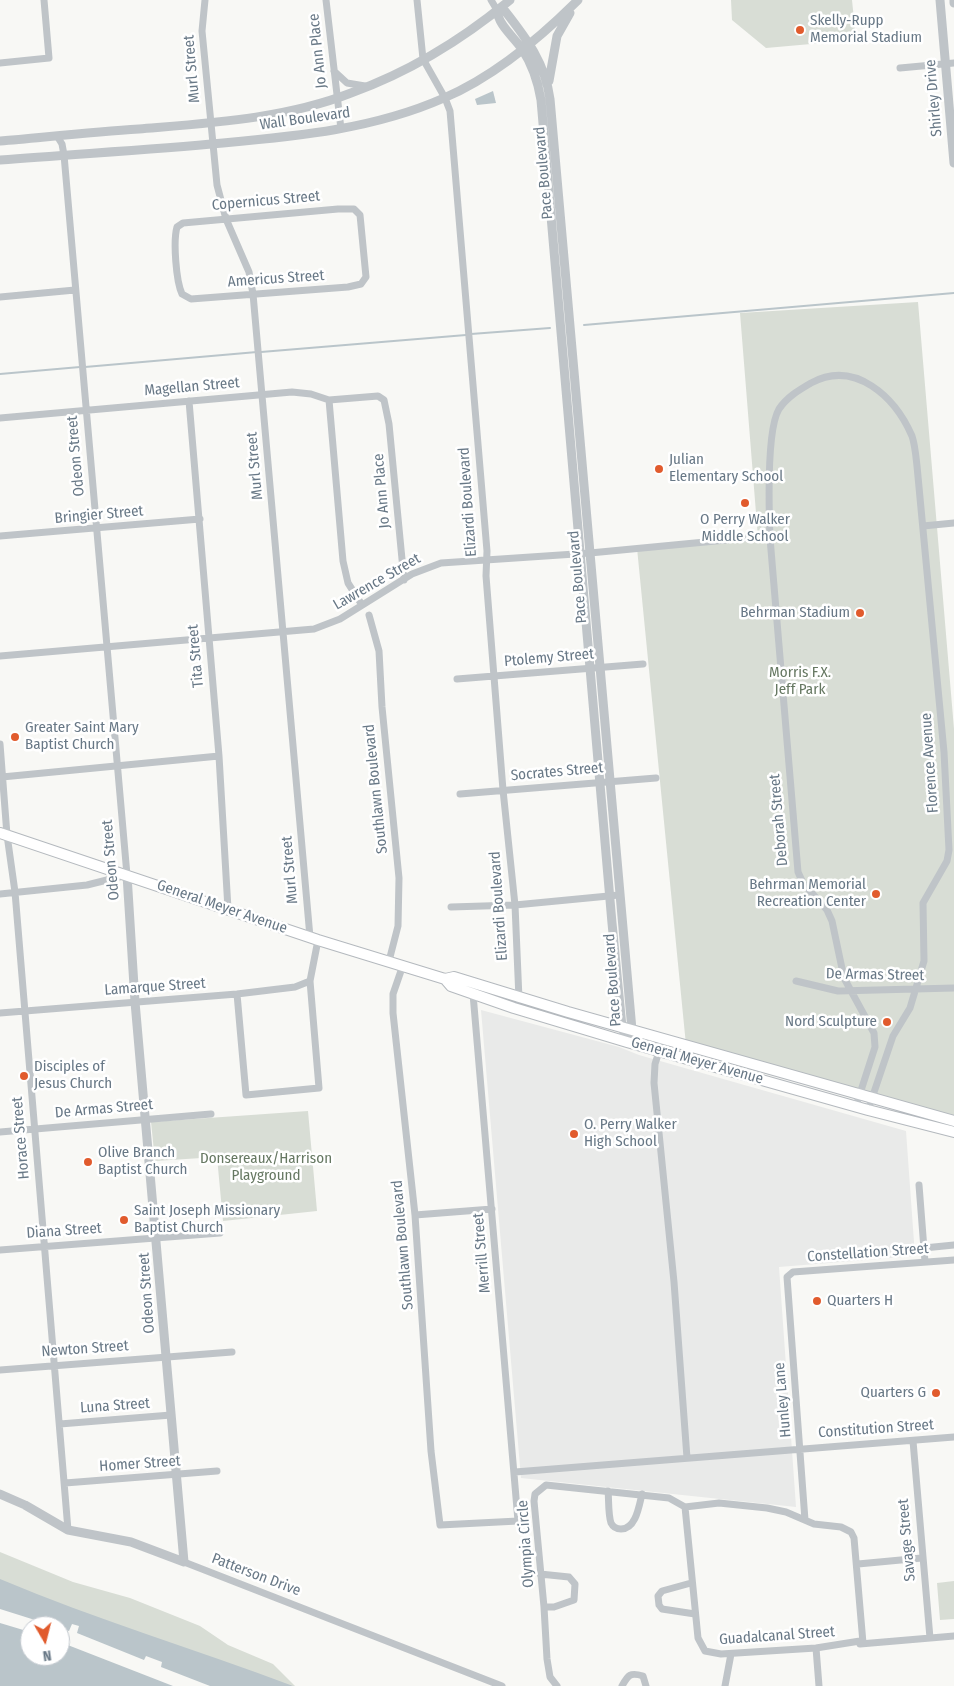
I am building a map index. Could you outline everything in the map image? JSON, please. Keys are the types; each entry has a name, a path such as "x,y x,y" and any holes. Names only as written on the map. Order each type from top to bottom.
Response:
{"main road":[{"name":"General Meyer Avenue","path":"4,834 314,938 445,979 451,986 520,998 954,1121"},
{"name":"General Meyer Avenue","path":"475,989 514,1008 627,1042 868,1110 954,1132"}],"street":[{"path":"0,63 49,58 44,0"},
{"name":"Murl Street","path":"205,0 202,31 217,184 226,219 249,272 253,294 283,632 314,938 310,981 319,1088 246,1095 237,994"},
{"name":"Jo Ann Place","path":"326,0 341,129"},
{"name":"Elizardi Boulevard","path":"418,0 423,59 445,98 450,111 487,550 486,560 494,677 515,905 520,998"},
{"name":"Pace Boulevard","path":"491,0 497,10 498,17 523,50 536,78 546,109 565,312 581,446 585,553"},
{"name":"Wall Boulevard","path":"0,142 241,120 292,110 337,98 423,59 463,36 510,0"},
{"path":"549,89 550,68 557,36 578,0"},
{"name":"Wall Boulevard","path":"0,160 288,137 341,129 384,119 445,98 523,50 578,0"},
{"name":"Shirley Drive","path":"940,0 950,64 954,163"},
{"name":"Pace Boulevard","path":"497,10 505,11 530,43 546,76 549,89 546,109"},
{"path":"900,68 950,64"},
{"path":"334,72 352,85 367,86"},
{"name":"Odeon Street","path":"57,136 62,144 64,155 127,875 135,1002 184,1562"},
{"name":"Copernicus Street","path":"184,297 179,282 176,239 178,226 188,222 338,209 357,211 360,216 364,240 366,277"},
{"name":"Americus Street","path":"184,297 191,299 354,286 361,284 366,277"},
{"path":"0,297 76,290"},
{"name":"Pace Boulevard","path":"565,312 572,447 585,553 627,1042"},
{"path":"770,538 772,430 776,415 788,398 799,389 814,381 840,374 854,376 863,380 889,402 912,437 918,466 923,526 954,523"},
{"name":"Magellan Street","path":"0,418 300,392 329,400 378,396 384,400"},
{"path":"329,400 343,561 348,583 362,605"},
{"name":"Jo Ann Place","path":"384,400 391,438 404,580"},
{"name":"Tita Street","path":"189,401 200,519 208,638 220,756 228,909"},
{"path":"572,447 581,446"},
{"name":"Bringier Street","path":"0,536 200,519"},
{"name":"Florence Avenue","path":"868,1110 893,1036 910,1008 924,962 926,948 923,903 947,861 949,850 944,752 923,526"},
{"name":"Lawrence Street","path":"0,656 283,632 327,626 423,569 441,564 747,538 770,538"},
{"name":"Deborah Street","path":"770,538 798,872 803,883 826,910 832,921 840,967 874,1033 875,1047 856,1106"},
{"name":"Southlawn Boulevard","path":"369,615 380,651 382,708 399,878 398,926 389,961"},
{"name":"Ptolemy Street","path":"457,679 642,664"},
{"name":"Horace Street","path":"0,744 4,834 15,892 68,1530"},
{"path":"944,752 954,752"},
{"path":"2,777 220,756"},
{"name":"Socrates Street","path":"460,794 656,778"},
{"path":"0,894 88,886 127,875"},
{"path":"452,907 515,905 614,895"},
{"name":"Southlawn Boulevard","path":"403,965 394,994 393,1008 415,1215 432,1451 440,1525 518,1521"},
{"name":"Lamarque Street","path":"0,1013 237,994 295,986 310,981"},
{"name":"De Armas Street","path":"796,982 821,989 852,992 954,988"},
{"name":"Merrill Street","path":"475,989 518,1521"},
{"path":"514,1008 520,998"},
{"path":"663,1038 658,1050 654,1083 674,1282 687,1458"},
{"name":"De Armas Street","path":"0,1132 211,1114"},
{"path":"919,1185 925,1262"},
{"path":"415,1215 492,1209"},
{"name":"Diana Street","path":"0,1250 220,1234"},
{"path":"924,1248 954,1245"},
{"name":"Constellation Street","path":"787,1278 793,1272 954,1260"},
{"name":"Hunley Lane","path":"787,1278 805,1520"},
{"name":"Newton Street","path":"0,1370 232,1352"},
{"name":"Luna Street","path":"60,1424 172,1416"},
{"name":"Constitution Street","path":"515,1472 954,1437"},
{"name":"Savage Street","path":"913,1441 930,1638"},
{"name":"Homer Street","path":"65,1483 217,1471"},
{"name":"Olympia Circle","path":"557,1686 550,1677 548,1668 534,1501 535,1494 542,1487 550,1485 669,1498 685,1507"},
{"path":"608,1491 611,1522 617,1528 622,1529 630,1526 633,1522 642,1494"},
{"name":"Patterson Drive","path":"0,1494 25,1505 68,1530 131,1542 502,1686"},
{"path":"685,1507 719,1503 767,1508 814,1524 841,1527 851,1532 854,1538 858,1564 862,1643"},
{"name":"Guadalcanal Street","path":"685,1507 691,1583 698,1638 702,1648 712,1654 816,1648 849,1644 852,1646 862,1643 954,1636"},
{"path":"858,1564 922,1558"},
{"path":"540,1574 569,1577 575,1584 574,1600 554,1607 544,1607"},
{"path":"691,1583 662,1591 658,1599 662,1609 695,1614"},
{"path":"816,1648 819,1686"},
{"path":"725,1686 731,1654"},
{"path":"622,1686 627,1676 633,1673 643,1676 646,1686"}],"shaded area":[{"path":"493,91 496,103 477,105 475,99"},
{"path":"481,1010 619,1047 639,1055 906,1131 915,1256 779,1267 796,1507 521,1478"},
{"path":"0,1579 73,1608 293,1686 0,1686"}],"green space":[{"name":"Skelly-Rupp Memorial Stadium","path":"731,0 852,0 856,40 766,48 732,20"},
{"name":"Morris F.X. Jeff Park","path":"918,302 954,729 954,1116 686,1045 637,548 758,538 740,313"},
{"name":"Donsereaux/Harrison Playground","path":"308,1111 317,1211 223,1221 217,1157 155,1161 151,1122"},
{"path":"0,1552 73,1582 130,1598 200,1626 228,1645 273,1664 295,1686 255,1686 0,1581"},
{"path":"954,1581 954,1619 940,1620 937,1583"}],"pier":[{"path":"0,1609 22,1616 20,1616 20,1629 0,1623"},
{"path":"72,1624 79,1626 77,1633 144,1660 146,1656 162,1662 161,1667 210,1686 173,1686 70,1646 70,1629"}],"waterway":[{"path":"584,325 954,293"},
{"path":"471,334 550,328"},
{"path":"261,352 466,335"},
{"path":"85,367 257,352"},
{"path":"0,374 80,367"}],"place":[{"name":"Skelly-Rupp Memorial Stadium","path":"800,30"},
{"name":"Julian Elementary School","path":"659,469"},
{"name":"O Perry Walker Middle School","path":"745,503"},
{"name":"Behrman Stadium","path":"860,613"},
{"name":"Greater Saint Mary Baptist Church","path":"15,737"},
{"name":"Behrman Memorial Recreation Center","path":"876,894"},
{"name":"Nord Sculpture","path":"887,1022"},
{"name":"Disciples of Jesus Church","path":"24,1076"},
{"name":"O. Perry Walker High School","path":"574,1134"},
{"name":"Olive Branch Baptist Church","path":"88,1162"},
{"name":"Saint Joseph Missionary Baptist Church","path":"124,1220"},
{"name":"Quarters H","path":"817,1301"},
{"name":"Quarters G","path":"936,1393"}]}
